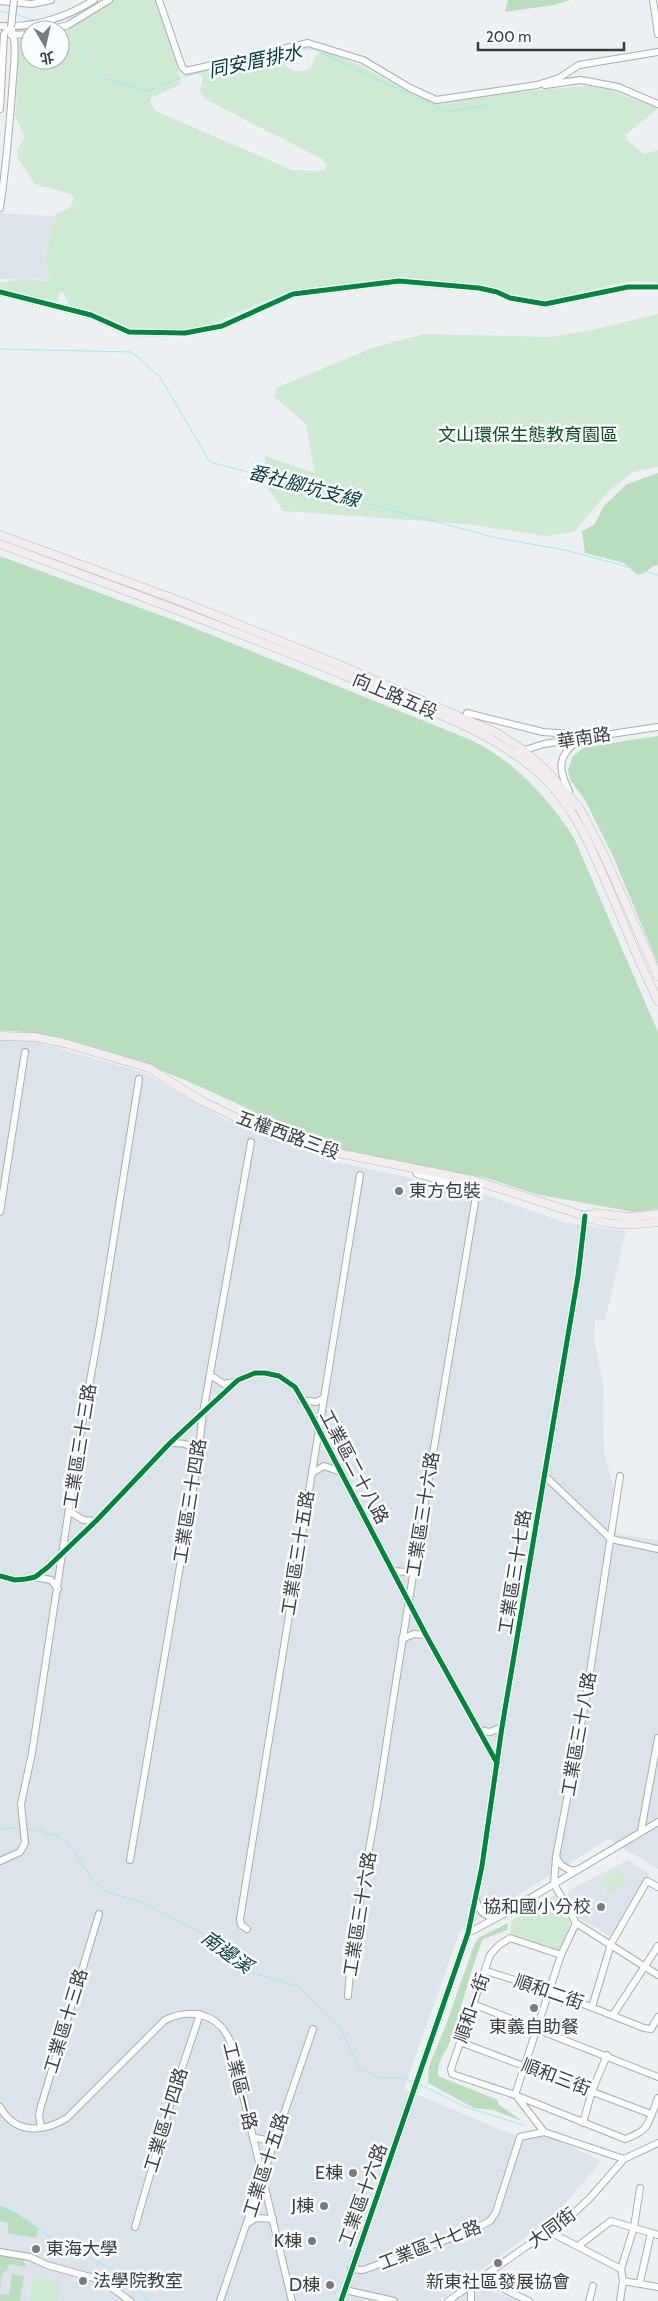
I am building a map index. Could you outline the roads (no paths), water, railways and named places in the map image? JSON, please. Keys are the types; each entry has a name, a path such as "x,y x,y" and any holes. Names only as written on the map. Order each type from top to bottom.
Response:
{"main road":[{"name":"向上路五段","path":"0,535 180,601 340,665 496,733 523,750 546,770 580,809 603,853 658,976"},
{"name":"向上路五段","path":"0,544 178,610 338,673 451,720 512,754 542,776 574,816 595,856 658,1001"},
{"name":"五權西路三段","path":"0,1036 35,1037 94,1050 149,1068 200,1100 237,1118 298,1141 346,1156 473,1180 585,1216 597,1222 622,1224 658,1222"},
{"name":"五權西路三段","path":"585,1216 596,1213 628,1217 658,1214"}],"street":[{"path":"0,0 32,4 51,0"},
{"path":"0,208 7,162 14,35 11,27 14,0"},
{"path":"0,26 30,26 47,22 94,0"},
{"path":"70,23 109,0"},
{"path":"159,0 182,67 186,71 308,43 362,60 410,88 436,100 581,80 618,87 658,104"},
{"path":"653,0 658,34"},
{"path":"2,34 11,27"},
{"path":"2,34 20,35"},
{"path":"0,109 2,34"},
{"path":"536,85 559,78 579,66 658,52"},
{"path":"0,292 91,315 129,332 185,333 222,326 293,294 399,281 479,288 497,292 510,298 545,304 628,287 658,287"},
{"path":"467,713 542,732 608,734"},
{"name":"華南路","path":"512,754 523,750 580,739 658,727"},
{"path":"569,791 561,775 561,760 568,748 580,739"},
{"path":"0,1212 25,1052"},
{"name":"工業區三十三路","path":"0,1861 22,1849 25,1838 22,1804 32,1753 79,1442 100,1325 139,1079"},
{"name":"工業區三十四路","path":"130,1860 199,1456 202,1413 251,1142"},
{"name":"工業區三十六路","path":"348,1996 351,1951 376,1817 402,1639 477,1190 430,1179 417,1174 414,1168"},
{"name":"工業區三十五路","path":"247,1929 241,1925 240,1919 360,1175"},
{"name":"工業區三十七路","path":"468,1933 578,1276 585,1216"},
{"name":"工業區二十八路","path":"35,1576 96,1521 170,1443 235,1382 255,1373 274,1374 294,1387 320,1432 426,1635 497,1763"},
{"path":"210,1375 224,1384 235,1382"},
{"path":"301,1400 316,1402 324,1398"},
{"path":"170,1443 187,1444 199,1456"},
{"path":"312,1473 317,1468 327,1466 336,1469 340,1473"},
{"path":"545,1476 611,1539 658,1549"},
{"name":"工業區三十八路","path":"554,1884 556,1857 572,1778 620,1476"},
{"path":"70,1511 83,1520 96,1521"},
{"path":"393,1571 398,1573 406,1572 415,1568"},
{"path":"0,1576 15,1580 35,1576 51,1580 58,1589"},
{"path":"402,1639 414,1634 426,1635"},
{"path":"478,1730 490,1732 502,1727"},
{"path":"641,1831 658,1738"},
{"path":"646,1811 651,1818 658,1821"},
{"path":"468,1933 502,1915 658,1821"},
{"path":"556,1857 558,1862 571,1870 579,1868"},
{"path":"592,2007 611,1944 647,1881 658,1887"},
{"path":"554,1884 576,1923 658,1975"},
{"path":"475,1898 479,1908 488,1916 494,1918 502,1915"},
{"name":"工業區十三路","path":"41,2128 39,2115 41,2106 99,1914"},
{"path":"515,2095 561,1955 576,1923"},
{"name":"工業區十六路","path":"341,2301 390,2165 421,2068 468,1933"},
{"name":"順和一街","path":"515,2095 452,2074 451,2069 490,1955 498,1946 510,1938 561,1955"},
{"path":"613,2015 658,1946"},
{"name":"順和二街","path":"486,1970 550,1991 644,2028 651,2028 658,2017"},
{"path":"473,2004 607,2055 658,2077"},
{"path":"0,2107 15,2125 23,2128 41,2128 58,2124 67,2118 165,2020 183,2014 200,2014"},
{"name":"工業區一路","path":"200,2014 216,2022 226,2033 292,2301"},
{"name":"工業區十四路","path":"135,2227 171,2102 200,2014"},
{"name":"工業區十五路","path":"220,2301 248,2223 274,2137 313,2029"},
{"name":"順和三街","path":"460,2042 651,2114"},
{"path":"583,2123 592,2091 607,2055"},
{"path":"515,2095 625,2139 639,2134 646,2129 658,2098"},
{"path":"515,2095 529,2110 544,2132 624,2159 658,2142"},
{"name":"工業區十七路","path":"351,2269 363,2270 468,2232 490,2221 496,2212 520,2138 544,2132"},
{"path":"253,2137 265,2140 274,2137"},
{"name":"大同街","path":"451,2300 568,2220 624,2159"},
{"path":"620,2301 623,2281 620,2269 634,2227 640,2188"},
{"path":"248,2223 256,2218 273,2219"},
{"path":"578,2246 611,2221 658,2235"},
{"path":"550,2232 620,2269"},
{"path":"640,2282 651,2233"},
{"path":"0,2252 30,2257 48,2265 101,2280 130,2301"},
{"path":"488,2275 495,2284 528,2301"},
{"path":"623,2281 640,2282 658,2287"},
{"path":"471,2286 471,2301"},
{"path":"589,2301 593,2286"},
{"path":"344,2290 394,2301"}],"waterway":[{"name":"同安厝排水","path":"0,11 10,13"},
{"name":"同安厝排水","path":"16,14 33,20"},
{"name":"同安厝排水","path":"70,44 103,78 149,91 174,80 217,67"},
{"name":"同安厝排水","path":"296,49 313,49 447,112 488,105"},
{"name":"番社腳坑支線","path":"0,349 132,352 160,377 210,462 497,538 565,550 658,575"},
{"name":"南邊溪","path":"0,1829 22,1828"},
{"name":"南邊溪","path":"26,1828 58,1835 74,1851 92,1879 105,1891 145,1903 210,1938 248,1972 298,1986 339,2026 360,2069 379,2078 401,2078 413,2082"},
{"name":"南邊溪","path":"419,2084 466,2107 523,2125"},
{"path":"0,2206 13,2211 61,2244 114,2270 149,2301"}],"place":[{"name":"東方包裝","path":"399,1191"},
{"name":"協和國小分校","path":"601,1907"},
{"name":"東義自助餐","path":"534,2008"},
{"name":"E棟","path":"353,2173"},
{"name":"J棟","path":"324,2206"},
{"name":"K棟","path":"312,2241"},
{"name":"東海大學","path":"36,2249"},
{"name":"新東社區發展協會","path":"498,2263"},
{"name":"法學院教室","path":"83,2281"},
{"name":"D棟","path":"330,2285"}],"park label":[{"name":"文山環保生態教育園區","path":"528,435"}]}
